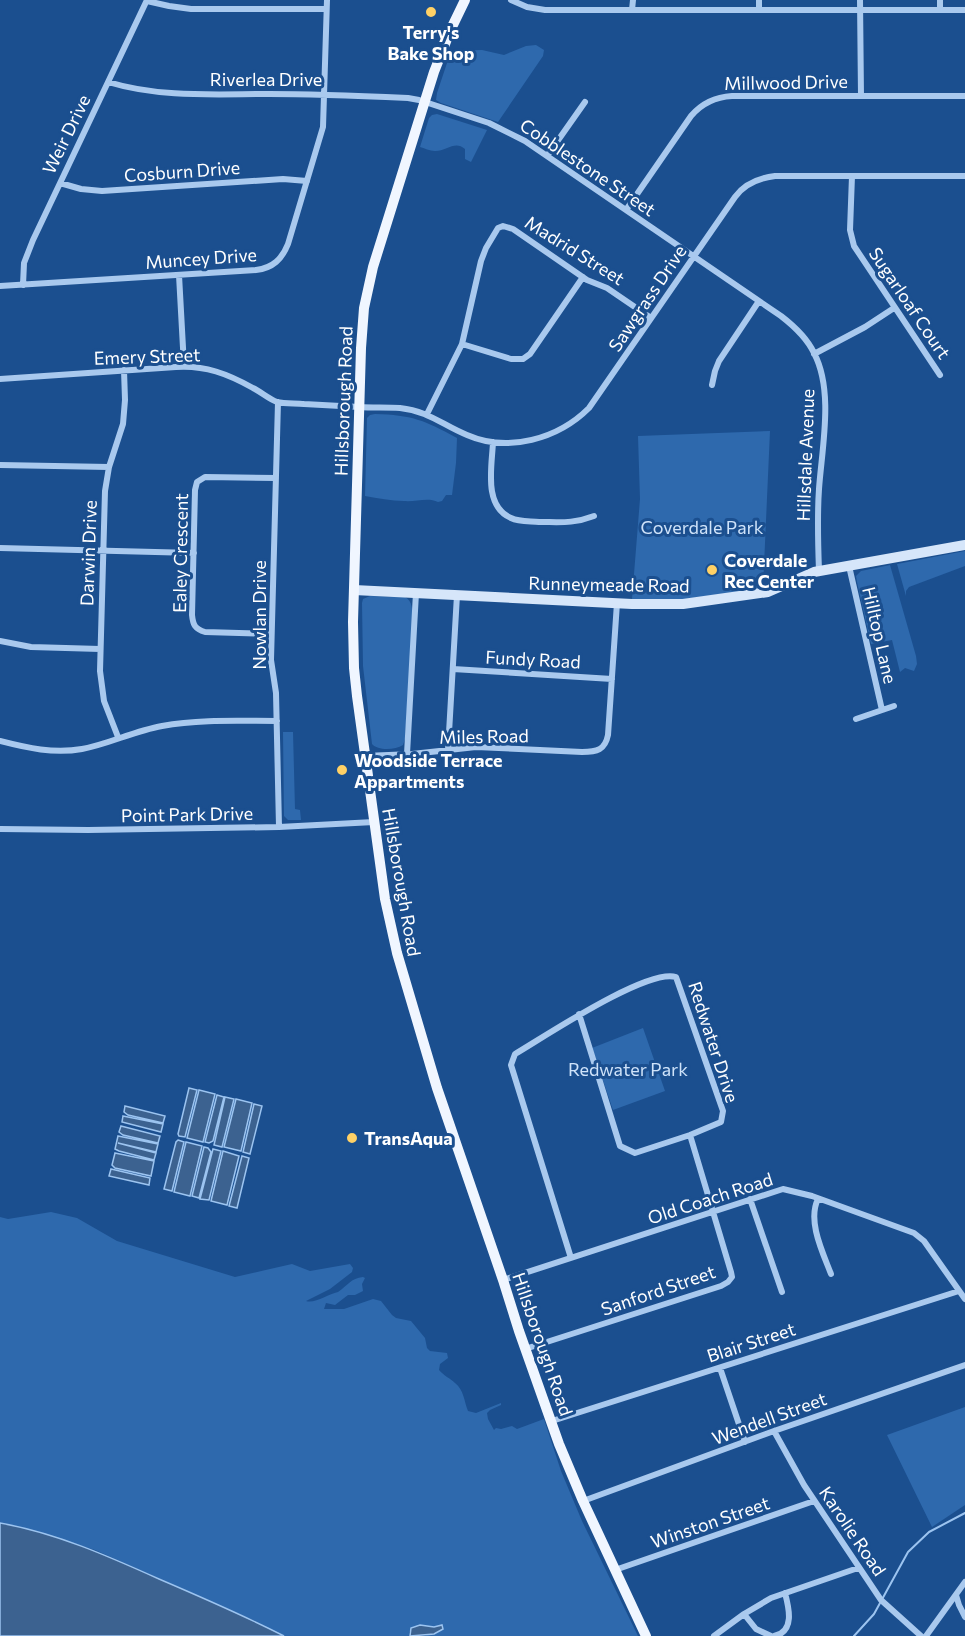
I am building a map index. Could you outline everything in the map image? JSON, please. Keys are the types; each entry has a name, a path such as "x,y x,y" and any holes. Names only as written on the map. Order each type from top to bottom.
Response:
{"main road":[{"name":"Hillsborough Road","path":"465,0 441,52 373,267 367,294 361,348 354,668 385,899 397,953 437,1088 559,1444 646,1636"}],"street":[{"path":"147,0 191,9 326,9"},
{"name":"Weir Drive","path":"22,285 24,263 30,247 147,0"},
{"name":"Muncey Drive","path":"0,286 256,270 272,266 282,256 288,244 322,134 327,0"},
{"path":"511,0 538,10 965,10"},
{"path":"632,10 633,0"},
{"path":"759,0 759,10"},
{"path":"860,0 861,96"},
{"path":"940,0 940,10"},
{"name":"Riverlea Drive","path":"108,82 130,88 179,93 325,94 408,98 425,103"},
{"name":"Millwood Drive","path":"626,210 691,116 698,108 717,98 732,96 965,96"},
{"path":"547,156 585,102"},
{"name":"Cobblestone Street","path":"425,103 499,128 525,141 694,256"},
{"name":"Sawgrass Drive","path":"359,407 401,408 427,414 468,436 493,442 520,442 542,437 561,428 589,408 738,192 751,182 775,176 965,176"},
{"name":"Sugarloaf Court","path":"852,176 850,231 852,241 859,256 940,375"},
{"name":"Cosburn Drive","path":"60,183 81,189 102,191 283,179 307,181"},
{"name":"Madrid Street","path":"427,414 462,344 483,254 499,227 507,226 513,229 583,277 607,288 651,318"},
{"name":"Hillsdale Avenue","path":"694,256 781,316 795,328 814,354 823,380 825,401 817,522 819,571"},
{"path":"178,275 184,366"},
{"path":"462,344 511,359 524,359 530,354 583,277"},
{"path":"712,385 719,361 759,301"},
{"path":"814,354 860,330 894,308"},
{"name":"Emery Street","path":"0,379 184,366 213,370 228,375 278,402 359,407"},
{"name":"Darwin Drive","path":"118,737 104,701 100,649 105,492 109,467 121,435 124,418 124,370"},
{"name":"Nowlan Drive","path":"278,402 271,660 276,693 279,827"},
{"path":"493,442 492,493 503,514 522,521 558,522 574,522 594,516"},
{"path":"0,465 109,467"},
{"name":"Ealey Crescent","path":"271,634 205,632 195,627 192,615 195,490 197,482 207,477 276,478"},
{"name":"Runneymeade Road","path":"354,590 674,605 768,592 819,571 965,545"},
{"path":"0,548 194,553"},
{"name":"Hilltop Lane","path":"849,566 882,710"},
{"path":"406,754 416,593"},
{"path":"448,750 457,595"},
{"path":"612,679 617,603"},
{"path":"0,641 41,648 100,649"},
{"name":"Fundy Road","path":"453,669 612,679"},
{"name":"Miles Road","path":"365,756 476,747 597,751 603,747 608,735 612,679"},
{"path":"856,719 894,706"},
{"path":"0,741 30,748 62,751 90,747 142,730 180,723 277,721"},
{"name":"Point Park Drive","path":"0,829 279,827 374,822"},
{"name":"Redwater Drive","path":"571,1258 511,1065 515,1054 579,1014 640,984 669,975 676,977 723,1111 720,1122 690,1135 635,1153 620,1146 579,1014"},
{"path":"690,1135 712,1212"},
{"name":"Old Coach Road","path":"503,1280 783,1189 812,1196 914,1233 924,1241 965,1299"},
{"path":"750,1199 782,1292"},
{"path":"818,1199 815,1231 831,1274"},
{"name":"Sanford Street","path":"525,1349 728,1282 732,1277 731,1272 712,1212"},
{"name":"Blair Street","path":"552,1421 958,1291"},
{"name":"Wendell Street","path":"583,1501 774,1431 965,1365"},
{"path":"720,1368 745,1442"},
{"name":"Karolie Road","path":"774,1431 814,1501 858,1568 881,1600 921,1636"},
{"name":"Winston Street","path":"615,1570 814,1501"},
{"path":"714,1636 771,1598 858,1568"},
{"path":"926,1636 965,1582"},
{"path":"744,1614 756,1629 773,1636 782,1635 789,1626 789,1606 785,1593"},
{"path":"956,1595 958,1605 965,1617"}],"green space":[{"path":"536,45 544,50 543,56 498,122 436,100 451,51 482,50 504,55 526,46"},
{"path":"437,114 487,130 471,162 465,159 465,149 458,146 439,151 420,147 429,118"},
{"path":"375,414 418,420 457,438 452,495 446,495 442,501 438,502 365,496 367,418"},
{"name":"Coverdale Park","path":"770,431 763,588 687,599 632,599 640,499 638,436"},
{"path":"965,551 965,566 909,587 906,596 897,564"},
{"path":"890,565 916,656 917,664 914,671 905,668 900,672 892,640 871,644 856,576 861,571"},
{"path":"370,596 405,597 411,604 412,610 405,739 403,745 391,749 378,748 372,744 363,666 362,603 363,599"},
{"path":"283,732 293,732 295,809 300,810 301,820 288,820 284,816"},
{"name":"Redwater Park","path":"643,1028 665,1091 613,1110 592,1048"},
{"path":"51,1212 77,1218 117,1241 235,1277 292,1264 310,1271 350,1264 353,1268 352,1272 330,1289 306,1301 310,1302 338,1292 352,1281 363,1277 365,1278 362,1284 363,1291 355,1295 348,1295 335,1305 326,1303 324,1309 344,1309 373,1299 381,1301 396,1318 411,1321 425,1338 430,1351 447,1353 448,1358 440,1364 439,1370 458,1386 468,1411 476,1413 501,1403 487,1413 494,1430 512,1426 517,1429 544,1419 561,1471 582,1521 638,1636 425,1636 443,1629 442,1625 434,1627 420,1625 409,1632 410,1636 284,1636 95,1550 0,1523 0,1217 8,1219"},
{"path":"965,1407 965,1505 932,1527 887,1435"}],"shaded area":[{"path":"189,1088 197,1090 185,1137 178,1134"},
{"path":"199,1090 215,1094 203,1142 187,1138"},
{"path":"217,1095 224,1097 213,1141 209,1143 205,1142"},
{"path":"225,1097 234,1099 222,1147 214,1145"},
{"path":"236,1099 252,1103 241,1151 224,1147"},
{"path":"254,1104 262,1106 250,1154 243,1152"},
{"path":"125,1106 165,1116 163,1123 128,1115 124,1112"},
{"path":"123,1116 163,1124 161,1132 122,1122"},
{"path":"121,1126 160,1136 158,1143 123,1135 119,1132"},
{"path":"118,1136 158,1144 156,1152 118,1143 156,1153 154,1160 115,1149"},
{"path":"178,1140 184,1142 172,1191 164,1189"},
{"path":"186,1142 202,1146 190,1196 174,1192"},
{"path":"204,1147 211,1152 199,1198 192,1196"},
{"path":"213,1149 221,1151 209,1200 200,1199"},
{"path":"223,1151 239,1156 227,1205 211,1201"},
{"path":"115,1153 154,1161 151,1176 115,1168 112,1165"},
{"path":"242,1156 249,1158 237,1208 229,1206"},
{"path":"111,1169 150,1178 149,1185 109,1176"},
{"path":"0,1523 61,1539 101,1554 222,1606 284,1636 0,1636"},
{"path":"420,1625 434,1627 442,1625 443,1629 434,1634 410,1636 411,1628"}],"waterway":[{"path":"854,1636 874,1614 908,1552 929,1532 965,1513"}],"place":[{"name":"Terry's Bake Shop","path":"431,12"},
{"name":"Coverdale Rec Center","path":"712,570"},
{"name":"Woodside Terrace Appartments","path":"342,770"},
{"name":"TransAqua","path":"352,1138"}]}
